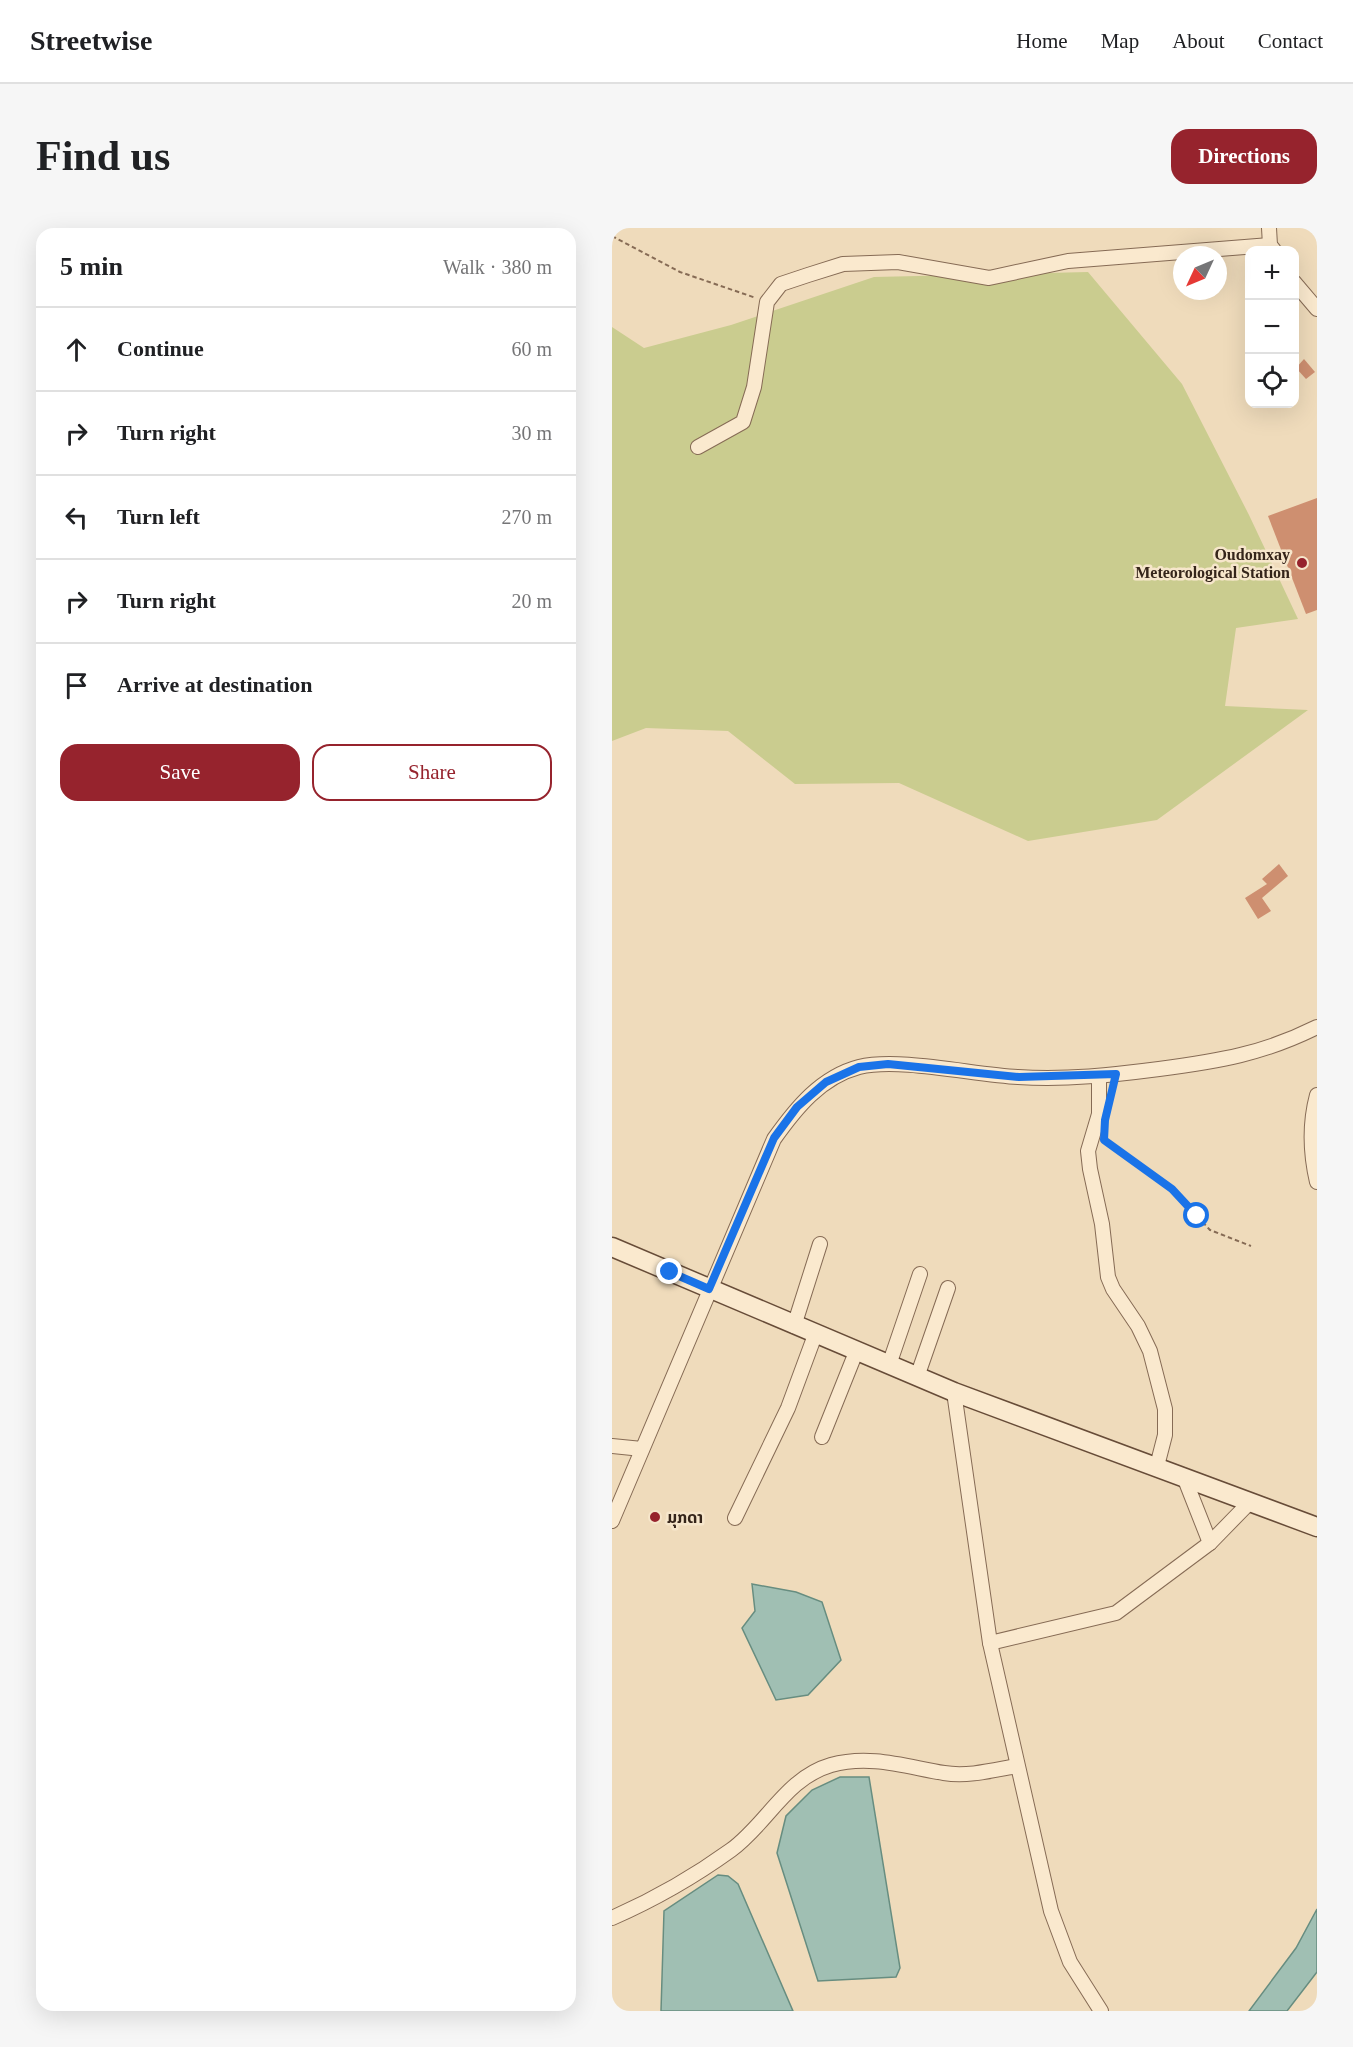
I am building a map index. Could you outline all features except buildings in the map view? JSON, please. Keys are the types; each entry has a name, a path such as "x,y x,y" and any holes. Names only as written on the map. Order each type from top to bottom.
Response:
{"street":[{"path":"1269,228 1272,246"},
{"path":"698,447 743,422 754,387 767,302 781,284 843,264 898,262 989,278 1068,261 1245,250"},
{"path":"1299,288 1317,309"},
{"path":"612,1521 774,1138 797,1107 826,1082 859,1067 888,1064 1019,1077 1100,1077 1232,1059 1285,1043 1317,1027"},
{"path":"1100,1077 1099,1113 1088,1151 1089,1169 1102,1224 1108,1276 1113,1289 1138,1326 1150,1351 1165,1409 1165,1434 1157,1466"},
{"path":"1317,1095 1311,1118 1311,1155 1317,1182"},
{"path":"794,1326 820,1245"},
{"path":"612,1247 954,1392 1317,1527"},
{"path":"889,1365 920,1274"},
{"path":"917,1377 948,1288"},
{"path":"735,1518 788,1408 815,1335"},
{"path":"822,1437 856,1352"},
{"path":"954,1392 990,1643 1051,1911 1070,1962 1101,2011"},
{"path":"612,1446 642,1449"},
{"path":"1184,1477 1209,1544"},
{"path":"990,1643 1116,1612 1209,1544 1250,1502"},
{"path":"612,1918 642,1905 732,1849 753,1831 778,1801 801,1779 831,1765 867,1760 905,1764 946,1774 1017,1766"}],"path":[{"path":"612,236 680,272 767,302"},
{"path":"1104,1140 1172,1189 1210,1230 1251,1246"}],"green space":[{"path":"1088,272 1182,384 1249,515 1298,619 1236,628 1225,706 1308,710 1157,820 1028,841 899,783 795,784 728,731 646,728 612,741 612,327 644,348 731,325 874,277"}],"shaded area":[{"path":"752,1584 796,1592 822,1602 841,1660 808,1695 776,1700 742,1628 755,1611"},
{"path":"840,1777 869,1777 900,1968 896,1977 818,1981 777,1853 786,1816 812,1790"},
{"path":"718,1875 728,1876 738,1884 793,2011 661,2011 664,1911"},
{"path":"1317,1909 1317,1972 1287,2011 1249,2011 1296,1948"}],"place":[{"name":"Oudomxay Meteorological Station","path":"1302,563"},
{"name":"ມຸກດາ","path":"655,1517"}],"route":[{"path":"670,1272 709,1289 774,1138 797,1107 826,1082 859,1067 888,1064 1019,1077 1100,1077 1116,1074 1105,1120 1104,1140 1172,1189 1197,1216"}]}
